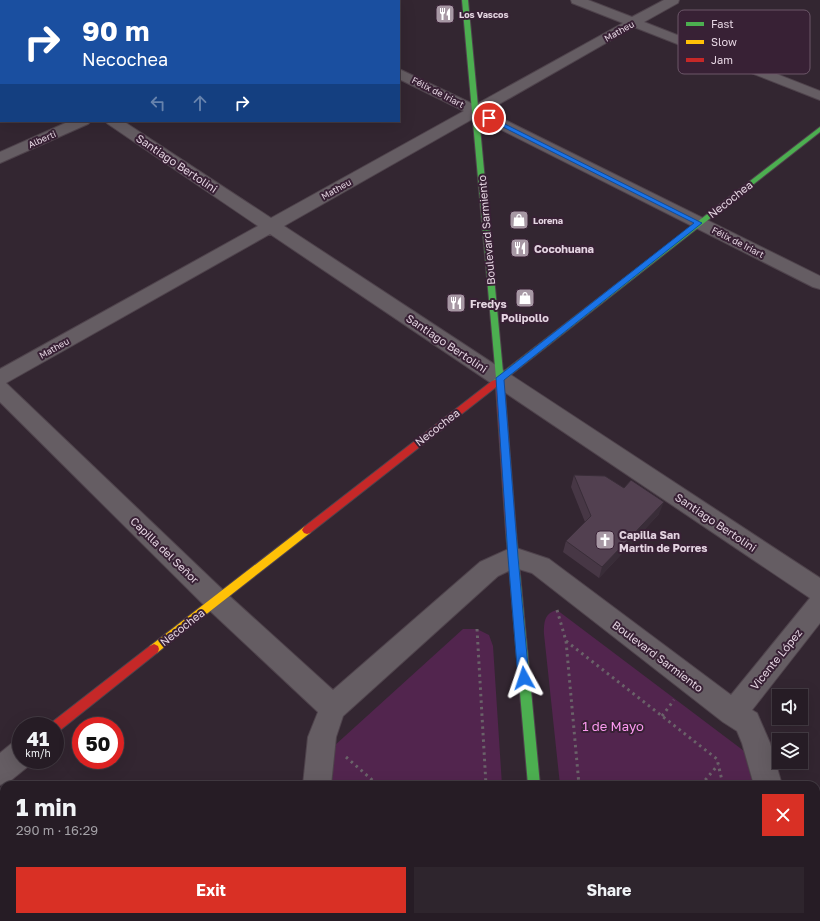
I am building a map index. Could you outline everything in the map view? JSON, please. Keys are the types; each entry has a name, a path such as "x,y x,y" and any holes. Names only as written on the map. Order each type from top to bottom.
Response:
{"main road":[{"name":"Boulevard Sarmiento","path":"465,0 500,378 513,557 534,781"},
{"name":"Necochea","path":"64,720 820,129"}],"street":[{"path":"577,0 678,40"},
{"name":"Matheu","path":"0,378 673,0"},
{"name":"Félix de Iriart","path":"400,74 820,283"},
{"path":"764,74 820,96"},
{"name":"Alberti","path":"0,158 81,122"},
{"name":"Santiago Bertolini","path":"114,122 820,591"},
{"name":"Capilla del Señor","path":"0,389 216,600 333,708"},
{"path":"317,781 322,737 333,708 489,569 513,557"},
{"name":"Boulevard Sarmiento","path":"513,557 540,566 733,713 747,722 756,743 767,781"},
{"name":"Vicente López","path":"733,713 820,604"},
{"path":"0,770 12,761"}],"path":[{"path":"557,610 566,641 579,781"},
{"path":"477,629 486,781"},
{"path":"566,641 717,759 722,781"},
{"path":"662,716 675,699"},
{"path":"345,756 373,781"},
{"path":"705,781 719,765"}],"green space":[{"name":"1 de Mayo","path":"557,610 744,751 752,781 560,781 544,634 547,616 553,611"},
{"path":"463,629 477,629 489,635 493,646 502,781 332,781 334,746"}],"building":[{"name":"Capilla San Martin de Porres","path":"574,475 605,476 624,488 631,480 664,502 602,567 566,541 591,516"}],"traffic: fast":[{"path":"465,0 500,381"},
{"path":"495,383 820,129"},
{"path":"511,532 534,781"}],"traffic: slow":[{"path":"154,649 307,530"}],"traffic: jam":[{"path":"500,381 511,532"},
{"path":"307,530 495,383"},
{"path":"64,720 154,649"}],"place":[{"name":"Los Vascos","path":"445,14"},
{"name":"Lorena","path":"519,220"},
{"name":"Cocohuana","path":"520,248"},
{"name":"Polipollo","path":"525,298"},
{"name":"Fredys","path":"456,303"},
{"name":"Capilla San Martin de Porres","path":"605,540"}],"route":[{"path":"489,118 699,223 500,378 513,557 524,678"}]}
